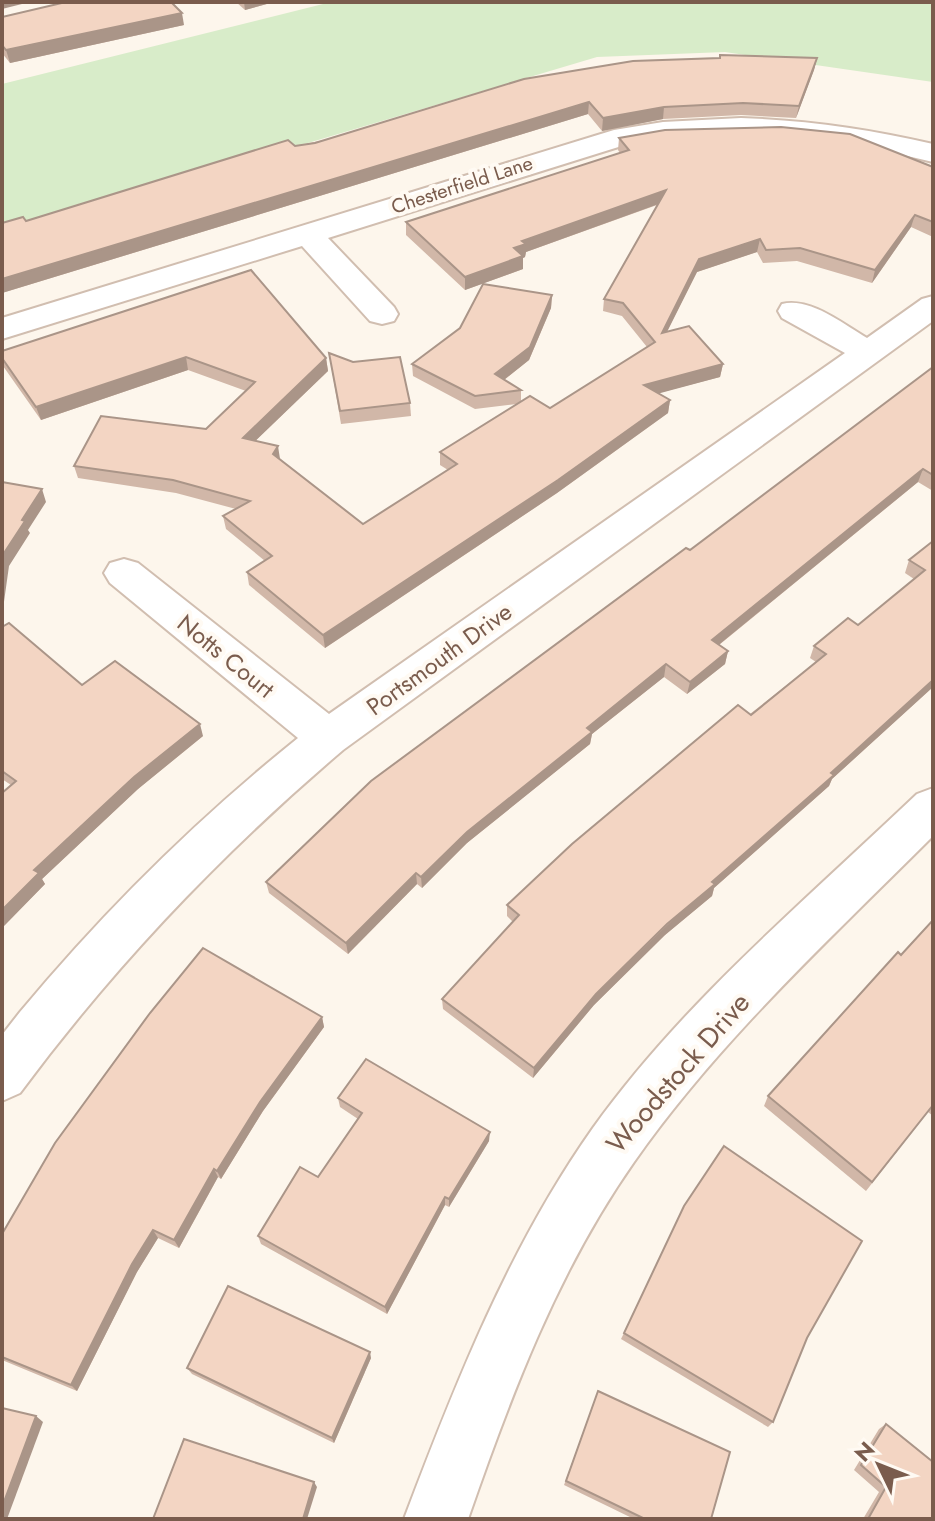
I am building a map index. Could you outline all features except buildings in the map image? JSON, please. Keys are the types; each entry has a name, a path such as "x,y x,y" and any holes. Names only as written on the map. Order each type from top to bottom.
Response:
{"street":[{"name":"Chesterfield Lane","path":"2,329 600,141 675,128 745,125 815,129 881,139 933,153"},
{"path":"308,234 382,314"},
{"name":"Portsmouth Drive","path":"2,1076 58,999 132,917 255,796 328,738 933,306"},
{"path":"794,311 868,352"},
{"name":"Notts Court","path":"124,573 328,738"},
{"name":"Woodstock Drive","path":"436,1519 496,1357 543,1261 599,1167 647,1100 699,1039 933,807"}],"green space":[{"path":"331,2 933,2 933,82 725,52 597,57 2,234 2,84"}]}
